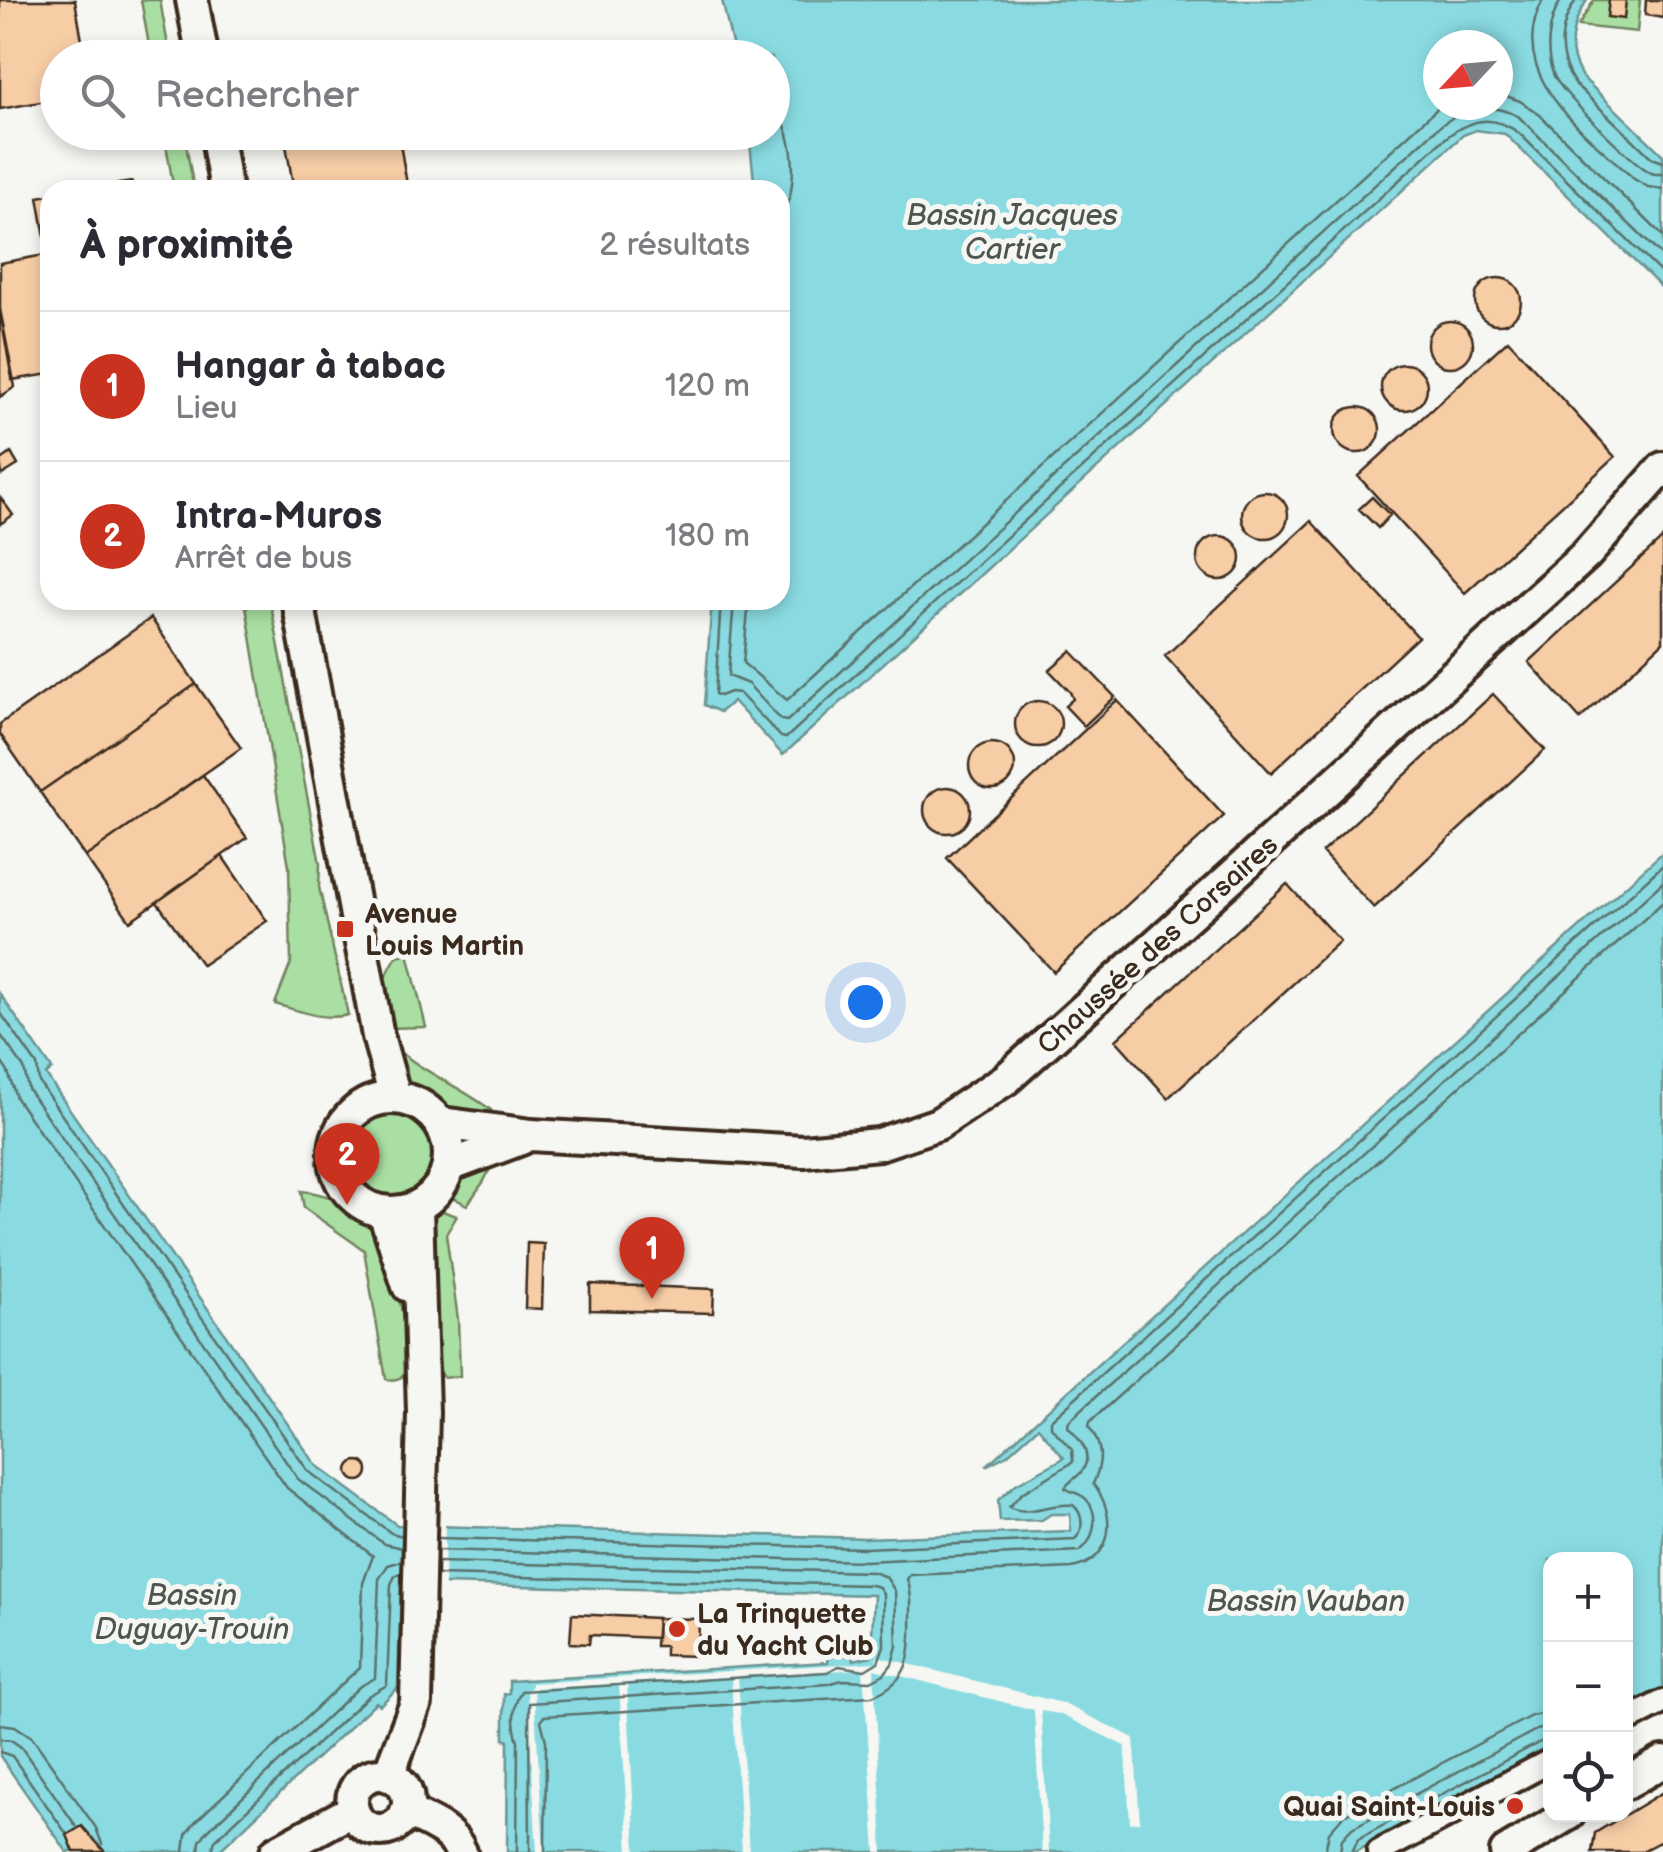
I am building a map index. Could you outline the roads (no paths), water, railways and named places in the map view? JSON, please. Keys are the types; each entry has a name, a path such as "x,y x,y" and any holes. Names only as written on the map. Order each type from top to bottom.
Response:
{"street":[{"path":"192,0 200,40"},
{"path":"219,150 224,180"},
{"name":"Chaussée des Corsaires","path":"440,1123 531,1136 593,1136 750,1150 843,1148 906,1137 938,1124 972,1104 1064,1028 1586,554 1663,468"},
{"path":"300,610 378,1036 396,1097"},
{"path":"396,1097 421,1105 440,1123 447,1136 449,1166 437,1192 417,1207 384,1212 361,1203 340,1179 335,1151 338,1135 356,1110 370,1102 396,1097"},
{"name":"Chaussée des Corsaires","path":"449,1166 531,1136"},
{"path":"388,1776 416,1702 423,1412 417,1207"},
{"path":"384,1212 418,1312"},
{"path":"1633,1718 1663,1702"},
{"path":"1633,1779 1663,1762"},
{"path":"1379,1852 1543,1765"},
{"path":"388,1776 406,1794 406,1812 396,1824 381,1830 364,1825 353,1810 354,1793 364,1780 388,1776"},
{"path":"276,1852 353,1810"},
{"path":"406,1812 444,1830 461,1852"},
{"path":"1519,1848 1557,1822"}],"water":[{"name":"Bassin Jacques Cartier","path":"722,0 1587,0 1572,38 1577,67 1582,77 1663,155 1663,289 1505,134 1476,130 1463,135 783,755 733,701 720,712 704,705 711,610 790,610 790,180 754,180 751,150 790,150 790,40 731,40"},
{"name":"Bassin Vauban","path":"1663,852 1663,1688 1633,1704 1633,1552 1543,1552 1543,1752 1355,1852 507,1852 508,1740 504,1739 504,1694 509,1693 509,1681 828,1662 829,1656 853,1655 854,1660 871,1656 874,1595 401,1583 398,1688 380,1705 376,1702 218,1852 67,1852 0,1756 0,994 52,1069 46,1075 316,1465 397,1525 865,1538 1071,1531 1070,1514 1051,1514 1042,1520 1000,1521 998,1500 1016,1484 1064,1458 1038,1427 1007,1455 986,1466"}],"place":[{"name":"Avenue Louis Martin","path":"345,929"},
{"name":"Intra-Muros","path":"347,1205"},
{"name":"Hangar à tabac","path":"652,1299"},
{"name":"La Trinquette du Yacht Club","path":"677,1629"},
{"name":"Quai Saint-Louis","path":"1515,1806"}],"water label":[{"name":"Bassin Duguay-Trouin","path":"192,1612"}]}
